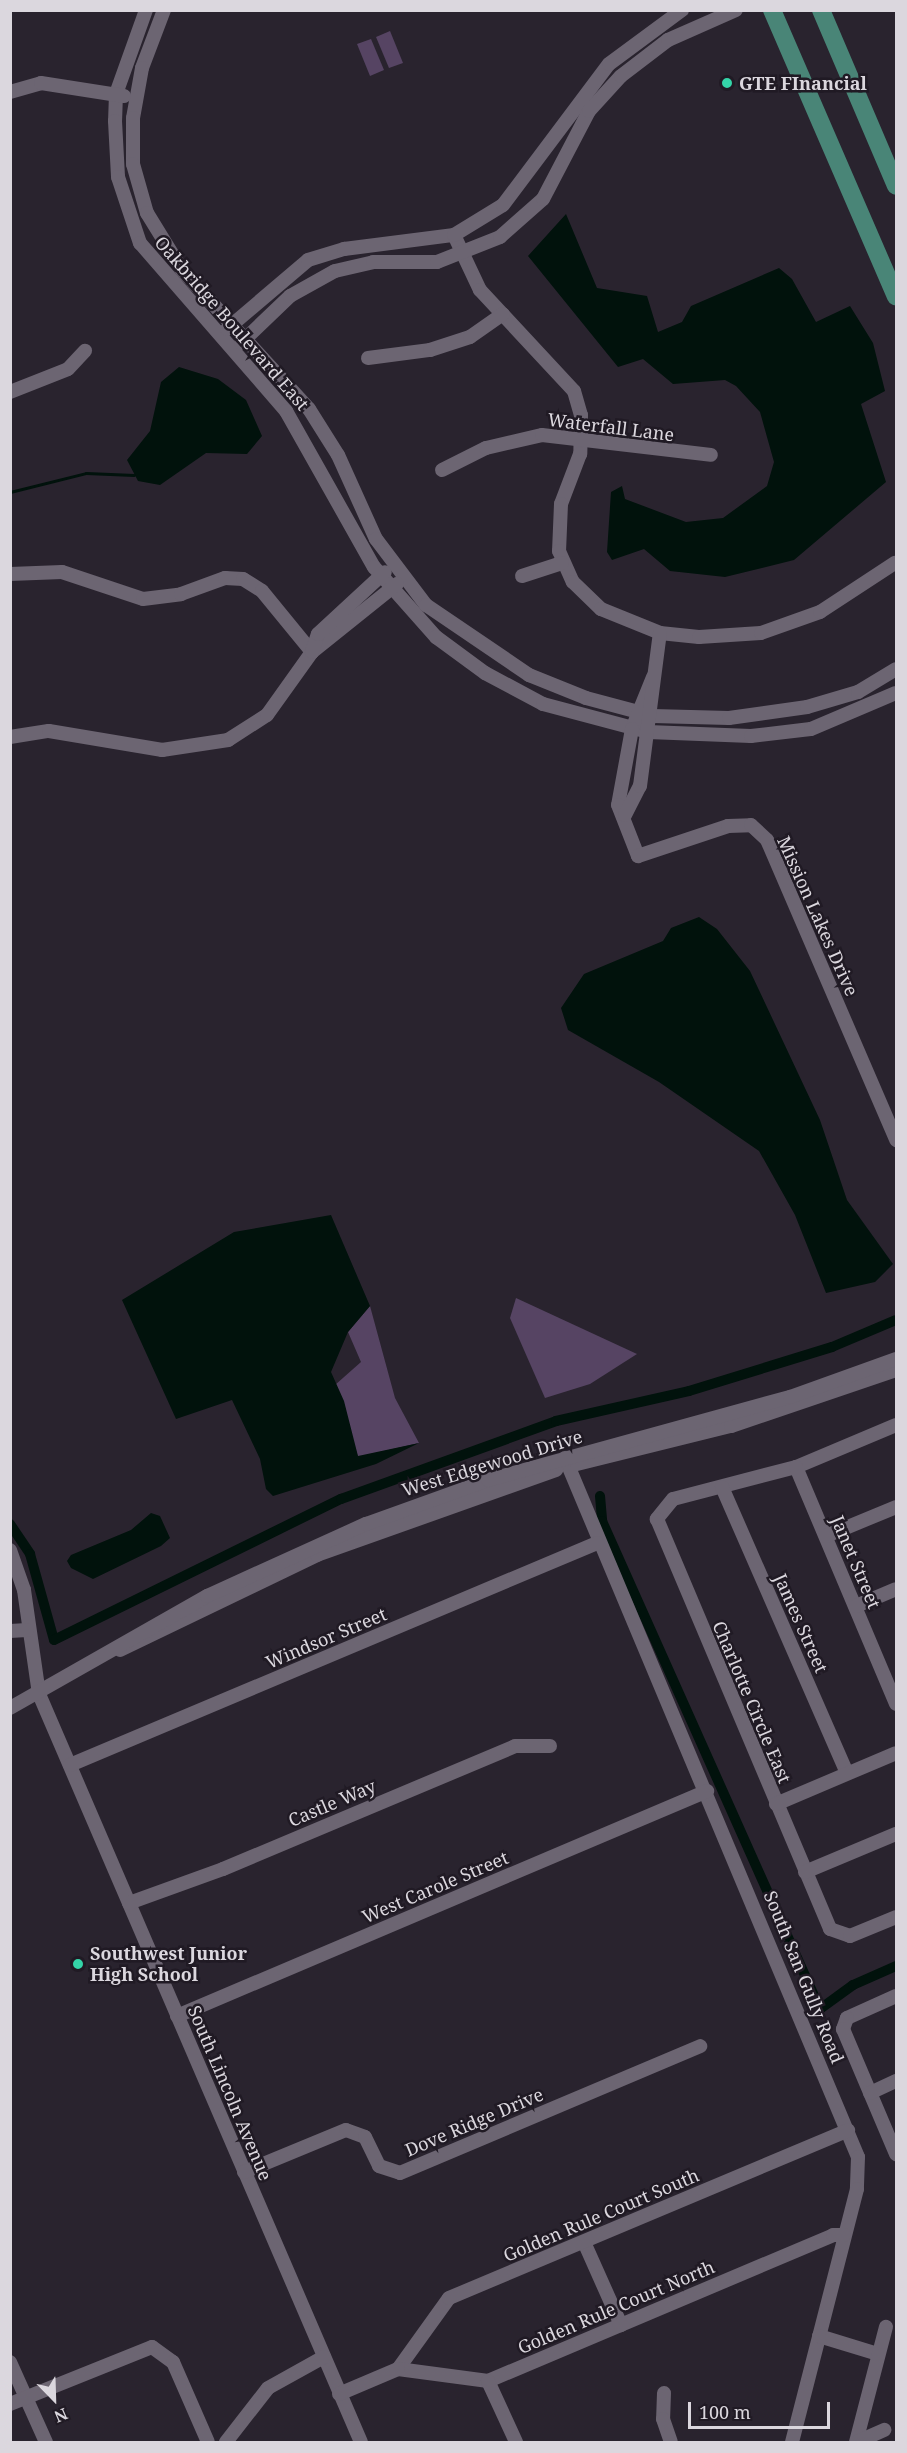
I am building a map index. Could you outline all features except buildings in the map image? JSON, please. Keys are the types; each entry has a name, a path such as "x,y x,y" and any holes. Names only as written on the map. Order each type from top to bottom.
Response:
{"main road":[{"path":"772,10 897,296"},
{"path":"821,10 897,186"}],"street":[{"name":"Oakbridge Boulevard East","path":"146,10 116,94 118,177 140,243 298,428 380,576 436,637 511,688 565,713 648,732 751,736 811,729 897,693"},
{"name":"Oakbridge Boulevard East","path":"164,10 135,99 133,164 147,213 182,270 246,338 322,428 392,566 451,625 529,675 653,716 729,718 807,707 858,692 897,669"},
{"path":"220,337 232,324 308,260 344,249 454,235 516,193 609,64 682,10"},
{"path":"233,351 290,296 335,271 373,262 437,262 463,254 500,237 543,199 589,111 621,76 668,40 736,10"},
{"path":"10,92 41,83 135,99"},
{"path":"454,235 480,290 567,380 578,402 581,439 558,519 562,562 573,582 601,609 660,633 736,637 782,627 839,602 895,563"},
{"path":"368,358 430,350 470,337 503,314"},
{"path":"10,392 68,369 85,351"},
{"name":"Waterfall Lane","path":"442,470 486,448 523,437 581,439 711,455"},
{"path":"522,576 562,562"},
{"path":"10,737 49,731 154,750 214,744 267,715 312,652 318,634 338,612 392,566"},
{"path":"10,574 62,572 143,599 174,596 225,578 243,579 262,591 312,652"},
{"path":"312,652 403,579"},
{"path":"338,612 351,623"},
{"name":"Mission Lakes Drive","path":"660,633 652,677 632,729 618,805 626,815 639,856 728,826 751,825 767,840 897,1140"},
{"name":"Mission Lakes Drive","path":"626,815 642,771 653,716 652,677"},
{"path":"625,768 642,771"},
{"name":"West Edgewood Drive","path":"10,1708 118,1650 357,1539 566,1462 790,1397 897,1359"},
{"name":"West Edgewood Drive","path":"566,1462 731,1426 897,1370"},
{"path":"722,1487 796,1467 897,1425"},
{"name":"South San Gully Road","path":"566,1462 597,1543 707,1791 848,2130 859,2168 792,2442"},
{"name":"Janet Street","path":"796,1467 856,1606 891,1674 897,1704"},
{"name":"Charlotte Circle East","path":"722,1487 666,1502 658,1510 657,1525 824,1917 841,1937 897,1917"},
{"name":"James Street","path":"722,1487 847,1773"},
{"path":"826,1536 897,1507"},
{"name":"Windsor Street","path":"70,1765 597,1543"},
{"name":"South Lincoln Avenue","path":"10,1550 24,1590 27,1630 39,1694 361,2442"},
{"path":"856,1606 897,1589"},
{"path":"10,1631 27,1630"},
{"name":"Castle Way","path":"129,1903 223,1869 515,1746 550,1746"},
{"path":"776,1803 897,1753"},
{"name":"West Carole Street","path":"177,2016 707,1791"},
{"path":"805,1872 897,1833"},
{"path":"897,1996 844,2023 870,2093 897,2154"},
{"name":"Dove Ridge Drive","path":"244,2172 346,2130 365,2137 379,2166 400,2173 700,2046"},
{"path":"870,2093 897,2081"},
{"name":"Golden Rule Court South","path":"398,2369 449,2298 848,2130"},
{"name":"Golden Rule Court North","path":"488,2381 833,2235 844,2235"},
{"path":"584,2242 621,2325"},
{"path":"857,2442 886,2327"},
{"path":"819,2336 878,2354"},
{"path":"10,2404 142,2349 164,2352 208,2442"},
{"path":"226,2442 268,2388 324,2357"},
{"path":"10,2362 46,2442"},
{"path":"339,2394 398,2369 488,2381 516,2442"},
{"path":"664,2393 663,2419 671,2442"},
{"path":"857,2442 884,2430"}],"shaded area":[{"path":"390,31 403,63 389,68 376,37"},
{"path":"371,39 384,70 370,76 357,44"},
{"path":"566,214 597,288 647,296 658,332 682,322 691,306 779,268 792,279 816,322 850,306 873,343 885,391 861,404 886,482 794,560 725,577 670,571 644,549 612,560 607,552 611,492 622,486 625,499 686,522 723,518 767,486 774,462 760,412 736,386 725,380 673,384 643,359 618,367 528,256"},
{"path":"179,367 218,379 246,400 262,436 247,454 206,453 160,485 138,481 127,460 150,431 161,382"},
{"path":"699,917 717,929 750,971 820,1120 847,1200 893,1264 875,1282 826,1293 795,1215 759,1151 659,1082 568,1030 561,1008 584,974 663,941 671,928"},
{"path":"331,1215 370,1306 348,1332 331,1372 344,1401 358,1456 419,1443 376,1464 273,1496 266,1489 260,1459 232,1400 176,1419 122,1300 234,1232"},
{"path":"516,1298 637,1354 590,1384 545,1398 510,1318"},
{"path":"370,1306 395,1398 419,1443 358,1457 335,1385 361,1362 348,1332"},
{"path":"151,1513 160,1516 170,1538 161,1546 93,1579 71,1568 67,1561 71,1555 131,1530"}],"waterway":[{"path":"10,492 86,473 134,475"},
{"path":"10,1524 30,1554 54,1640 341,1499 556,1421 689,1391 832,1347 896,1320"},
{"path":"600,1496 602,1521 820,2009 853,1985 896,1966"}],"place":[{"name":"GTE FInancial","path":"727,83"},
{"name":"Southwest Junior High School","path":"78,1964"}]}
